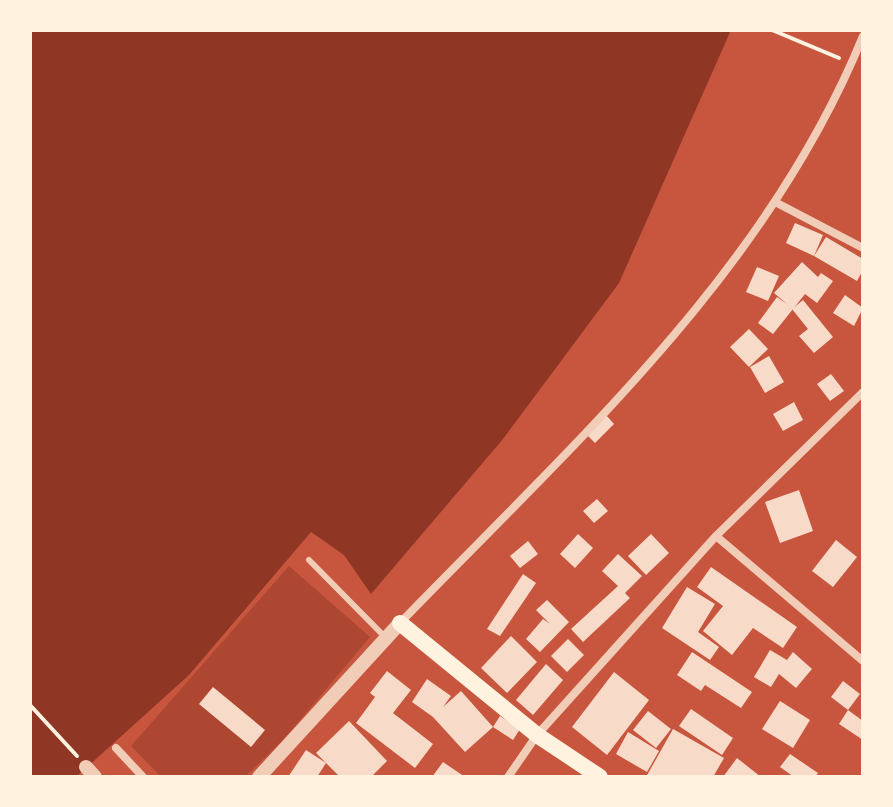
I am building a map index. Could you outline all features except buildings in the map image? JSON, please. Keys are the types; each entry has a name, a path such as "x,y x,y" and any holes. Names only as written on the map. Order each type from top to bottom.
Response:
{"main road":[{"path":"400,623 537,735 600,777"}],"street":[{"path":"259,777 400,623 699,309 777,203 852,63 863,36"},
{"path":"777,203 863,248"},
{"path":"508,777 537,735 716,536 863,392"},
{"path":"716,536 863,661"},
{"path":"116,748 143,777"}],"lane":[{"path":"309,560 387,639"}],"path":[{"path":"772,30 852,63"},
{"path":"30,705 91,772"}],"shaded area":[{"path":"30,30 731,30 619,283 503,439 371,594 344,555 311,532 189,675 76,777 30,777"},
{"path":"289,566 370,637 285,738 245,777 161,777 131,746"}]}
